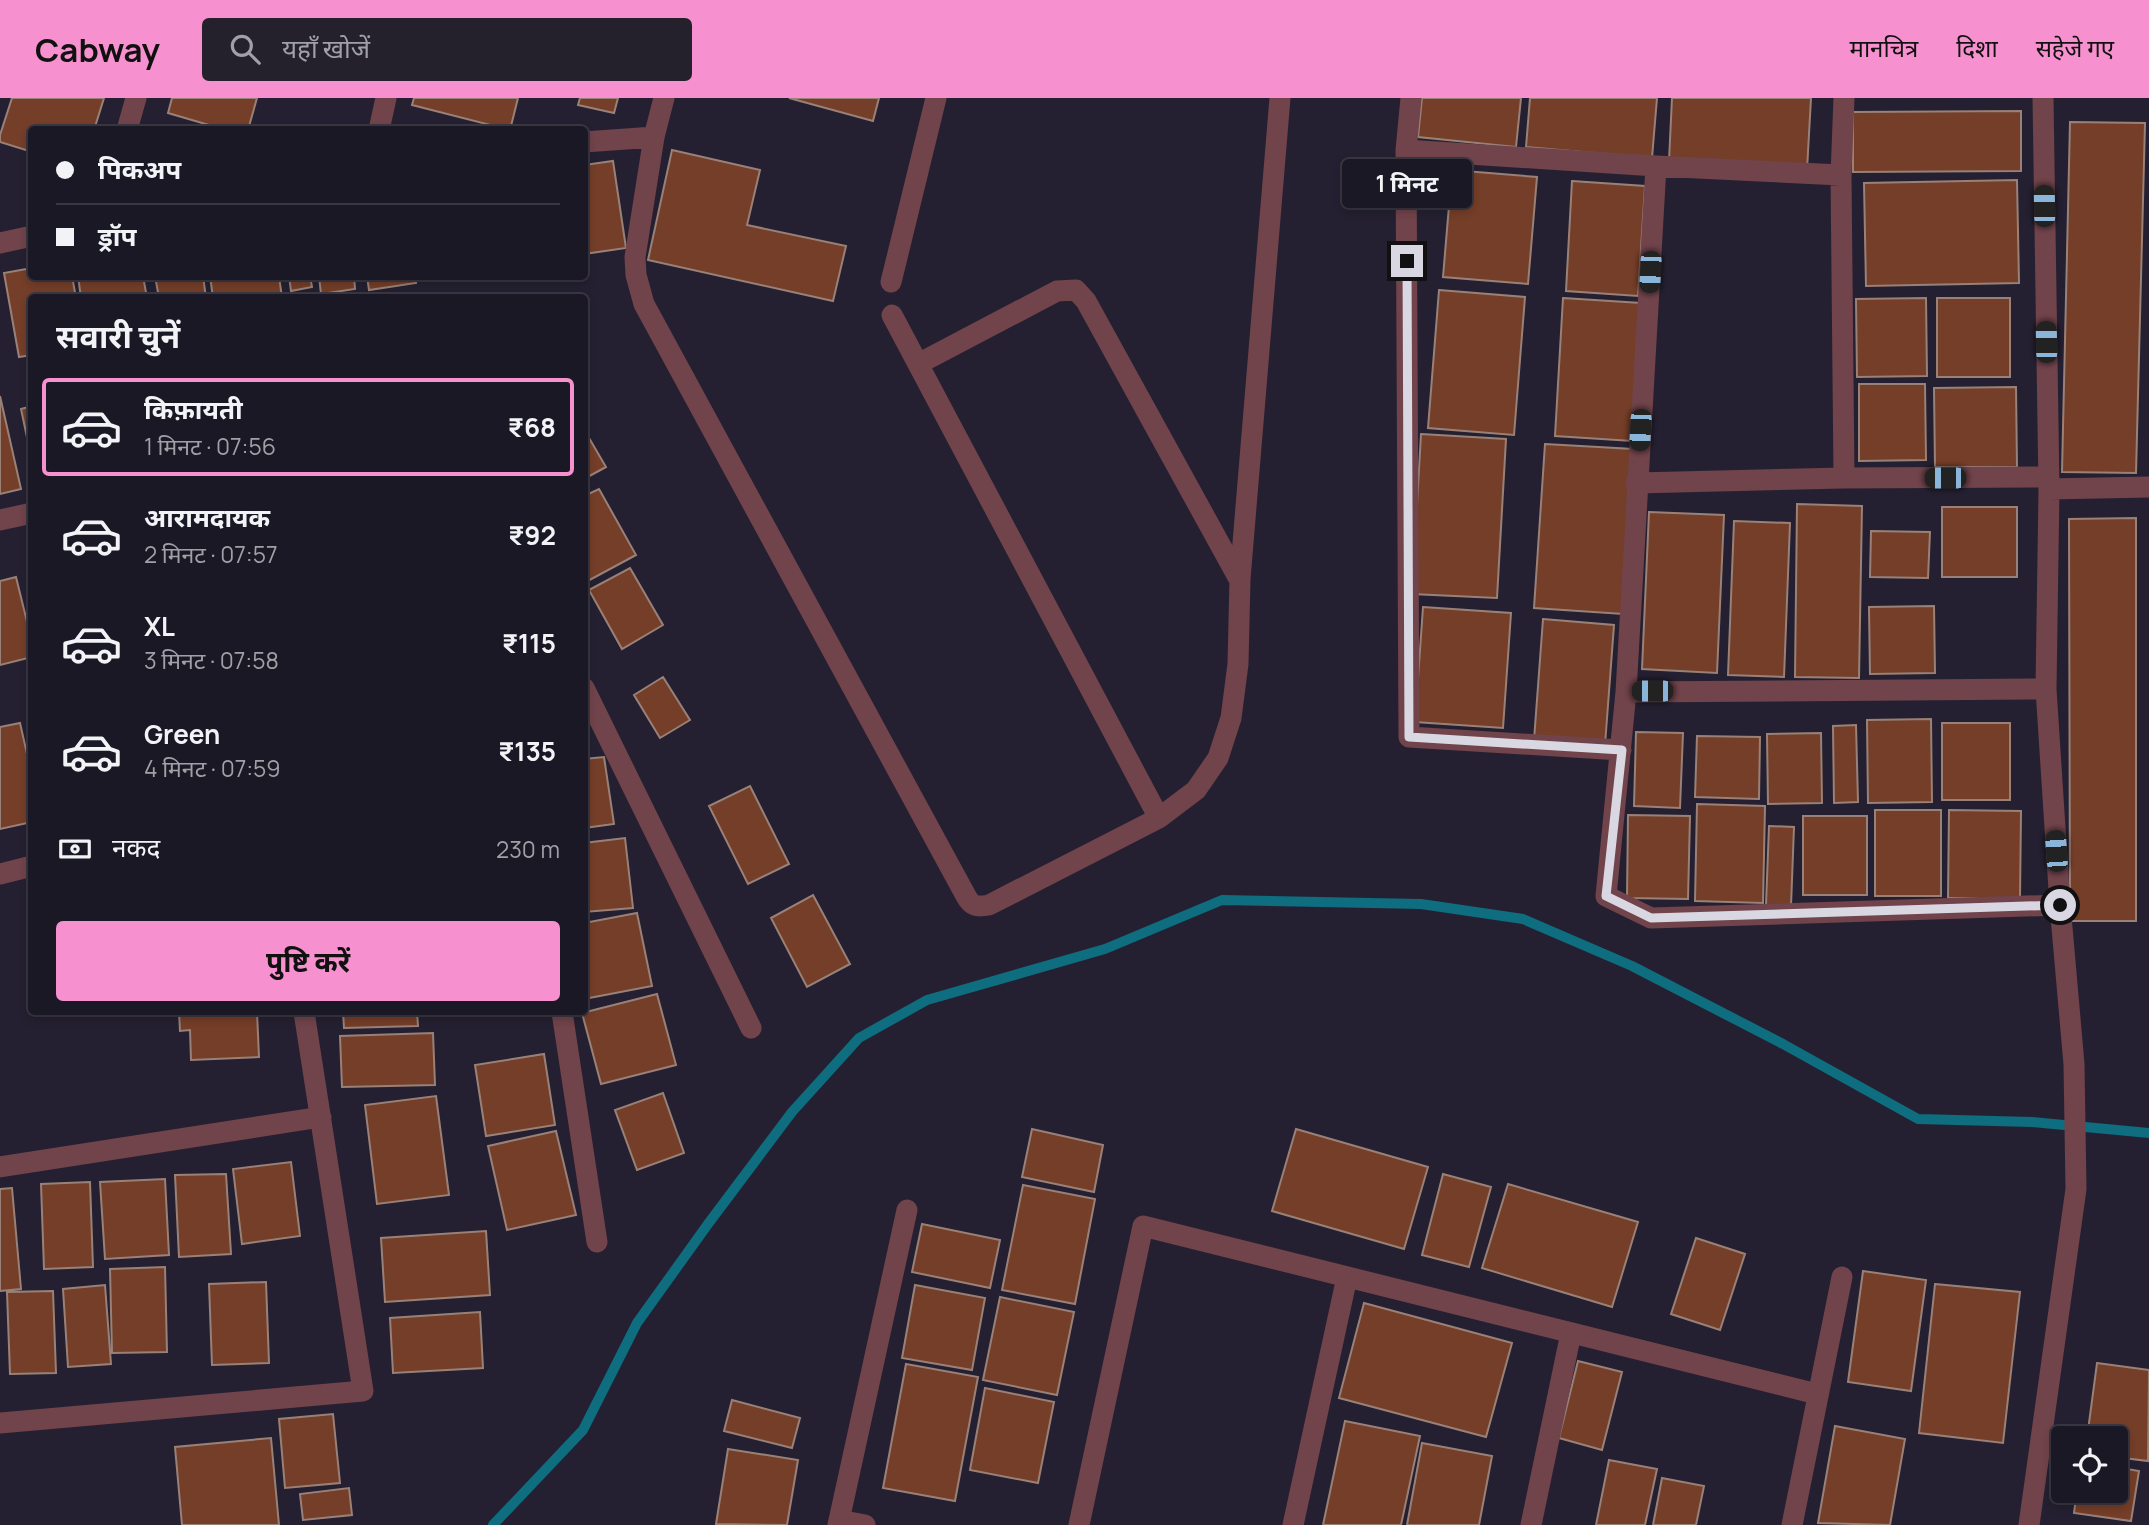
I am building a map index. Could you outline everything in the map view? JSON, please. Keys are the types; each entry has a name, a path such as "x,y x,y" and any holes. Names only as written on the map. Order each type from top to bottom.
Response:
{"street":[{"path":"128,126 136,98"},
{"path":"380,126 386,98"},
{"path":"664,98 654,136 635,257 636,275 644,304 970,904 978,907 989,905 1159,818 1196,790 1218,758 1231,718 1238,664 1240,579 1280,98"},
{"path":"891,282 936,98"},
{"path":"1411,98 1406,150 1409,737 1622,750"},
{"path":"1844,98 1841,175 1844,478"},
{"path":"2029,1525 2076,1189 2074,1064 2060,905 2046,689 2048,483 2043,98"},
{"path":"588,142 654,136"},
{"path":"1406,150 1841,175"},
{"path":"1656,166 1626,692 1606,896 1651,918 2060,905"},
{"path":"0,243 28,237"},
{"path":"918,364 1057,291 1076,290 1086,301 1240,579"},
{"path":"892,315 1159,818"},
{"path":"1636,483 1844,478 2149,487"},
{"path":"0,520 28,514"},
{"path":"1626,692 2046,689"},
{"path":"588,696 751,1028"},
{"path":"0,874 28,867"},
{"path":"0,1423 363,1391 304,1015"},
{"path":"562,1015 597,1242"},
{"path":"0,1167 320,1117"},
{"path":"865,1525 839,1523 907,1210"},
{"path":"1079,1525 1143,1226 1817,1394"},
{"path":"1293,1525 1348,1277"},
{"path":"1791,1525 1842,1277"},
{"path":"1531,1525 1571,1333"}],"building":[{"path":"12,98 104,98 95,126 28,126 28,151 0,142"},
{"path":"172,98 257,98 249,126 212,126 168,113"},
{"path":"414,98 518,98 511,126 494,126 412,105"},
{"path":"580,98 618,98 614,113 578,105"},
{"path":"789,98 879,98 873,121"},
{"path":"1422,98 1521,98 1516,147 1418,137"},
{"path":"1530,98 1657,98 1652,158 1526,147"},
{"path":"1672,98 1811,98 1807,170 1669,161"},
{"path":"2021,111 2021,171 1853,172 1853,112"},
{"path":"2070,122 2145,123 2136,473 2062,472"},
{"path":"672,150 760,170 747,225 846,246 833,301 648,260"},
{"path":"613,161 626,248 588,253 588,164"},
{"path":"1452,170 1537,177 1528,284 1443,277"},
{"path":"2017,180 2019,283 1866,286 1864,183"},
{"path":"1572,181 1645,186 1638,296 1566,291"},
{"path":"28,269 28,280 73,280 75,294 28,294 28,356 19,357 4,273"},
{"path":"79,280 144,280 146,294 80,294"},
{"path":"156,280 204,280 205,294 158,294"},
{"path":"211,280 280,280 281,294 212,294"},
{"path":"290,280 311,280 312,287 291,291"},
{"path":"319,280 354,280 355,289 321,294"},
{"path":"368,280 416,280 416,283 369,290"},
{"path":"1439,290 1525,297 1514,435 1428,428"},
{"path":"1563,298 1641,303 1632,441 1555,436"},
{"path":"1926,298 1927,376 1857,377 1856,299"},
{"path":"1937,298 2010,298 2010,377 1937,377"},
{"path":"1859,384 1925,384 1926,460 1859,461"},
{"path":"2016,387 2017,467 1935,467 1934,388"},
{"path":"0,396 21,489 0,494"},
{"path":"28,407 28,442 21,409"},
{"path":"1421,434 1506,439 1497,598 1412,594"},
{"path":"588,436 606,467 588,477"},
{"path":"1545,444 1633,449 1623,614 1534,608"},
{"path":"599,489 636,555 588,581 588,494"},
{"path":"1797,504 1862,506 1859,678 1795,677"},
{"path":"1942,507 2017,507 2017,577 1942,577"},
{"path":"1649,512 1724,515 1717,673 1642,669"},
{"path":"2136,518 2136,921 2070,921 2069,519"},
{"path":"1734,521 1790,523 1784,677 1728,675"},
{"path":"1871,531 1930,532 1928,578 1870,577"},
{"path":"630,568 663,625 622,649 589,590"},
{"path":"16,577 28,626 28,658 0,665 0,581"},
{"path":"1934,606 1935,673 1870,674 1869,607"},
{"path":"1423,607 1511,613 1503,728 1415,722"},
{"path":"1543,619 1614,625 1605,745 1534,740"},
{"path":"663,677 690,720 660,738 634,695"},
{"path":"1931,719 1932,802 1868,803 1867,720"},
{"path":"20,723 28,758 28,823 0,829 0,727"},
{"path":"1942,723 2010,723 2010,800 1942,800"},
{"path":"1856,725 1858,802 1834,803 1833,726"},
{"path":"1636,732 1683,733 1680,808 1634,806"},
{"path":"1821,733 1822,803 1768,804 1767,734"},
{"path":"1697,736 1760,737 1759,799 1695,797"},
{"path":"604,757 614,824 588,827 588,759"},
{"path":"750,786 789,864 748,884 709,806"},
{"path":"1697,804 1765,806 1763,903 1695,901"},
{"path":"1875,810 1941,810 1941,896 1875,896"},
{"path":"1949,810 2021,811 2020,898 1948,898"},
{"path":"1628,815 1690,816 1688,899 1627,898"},
{"path":"1803,816 1867,816 1867,895 1803,895"},
{"path":"1769,826 1794,827 1791,906 1766,905"},
{"path":"625,838 633,908 588,912 588,843"},
{"path":"813,895 850,964 807,987 771,918"},
{"path":"637,913 652,986 588,998 588,922"},
{"path":"657,994 676,1065 601,1084 583,1015 588,1015 588,1011"},
{"path":"179,1015 257,1015 259,1057 191,1060 190,1030 180,1031"},
{"path":"343,1015 417,1015 418,1026 344,1028"},
{"path":"433,1033 435,1085 342,1087 340,1036"},
{"path":"544,1054 555,1125 486,1136 475,1065"},
{"path":"663,1093 684,1153 637,1170 615,1110"},
{"path":"436,1096 449,1195 377,1204 365,1105"},
{"path":"1032,1129 1103,1145 1094,1192 1022,1177"},
{"path":"1296,1129 1428,1167 1404,1249 1272,1211"},
{"path":"556,1131 576,1215 507,1230 488,1146"},
{"path":"291,1162 300,1236 242,1244 233,1169"},
{"path":"226,1174 231,1254 179,1257 175,1175"},
{"path":"1443,1174 1491,1187 1469,1267 1422,1255"},
{"path":"165,1179 169,1255 105,1259 100,1182"},
{"path":"90,1182 93,1267 44,1269 41,1184"},
{"path":"1508,1184 1638,1222 1612,1307 1482,1268"},
{"path":"1023,1185 1095,1199 1075,1304 1002,1290"},
{"path":"12,1188 21,1289 0,1291 0,1189"},
{"path":"922,1224 1000,1240 990,1288 912,1272"},
{"path":"486,1231 490,1295 385,1302 381,1238"},
{"path":"1696,1238 1745,1254 1720,1330 1671,1314"},
{"path":"165,1267 167,1352 112,1353 110,1269"},
{"path":"1863,1271 1926,1280 1911,1391 1848,1382"},
{"path":"266,1282 269,1363 212,1365 209,1284"},
{"path":"1935,1284 2020,1292 2003,1443 1919,1433"},
{"path":"105,1285 111,1364 68,1367 63,1289"},
{"path":"915,1285 985,1298 972,1370 902,1358"},
{"path":"53,1291 56,1373 10,1374 7,1292"},
{"path":"1000,1297 1074,1312 1057,1395 983,1380"},
{"path":"1364,1303 1512,1343 1486,1437 1339,1398"},
{"path":"480,1312 483,1368 393,1373 390,1318"},
{"path":"1578,1361 1622,1372 1602,1450 1559,1438"},
{"path":"2097,1363 2149,1370 2148,1461 2128,1458 2128,1426 2089,1426"},
{"path":"906,1364 978,1377 955,1501 883,1488"},
{"path":"985,1388 1054,1402 1038,1483 970,1470"},
{"path":"732,1400 800,1418 792,1448 724,1431"},
{"path":"333,1414 340,1483 285,1488 279,1419"},
{"path":"1345,1421 1420,1436 1401,1525 1323,1525"},
{"path":"1835,1426 1905,1439 1890,1525 1818,1523"},
{"path":"271,1438 279,1525 182,1525 175,1447"},
{"path":"1422,1443 1492,1456 1479,1525 1407,1525"},
{"path":"728,1449 798,1460 787,1525 716,1524"},
{"path":"1609,1460 1657,1469 1645,1525 1596,1525"},
{"path":"2128,1469 2139,1471 2131,1521 2074,1513 2075,1503 2128,1503"},
{"path":"1662,1478 1704,1486 1696,1525 1653,1525"},
{"path":"349,1488 352,1515 303,1520 300,1494"}],"waterway":[{"path":"493,1525 583,1430 637,1323 792,1112 859,1038 927,1000 1105,949 1222,900 1421,904 1523,919 1632,966 1783,1044 1918,1119 2032,1122 2149,1133"}],"route":[{"path":"1407,261 1409,737 1622,750 1606,896 1651,918 2060,905"}]}
